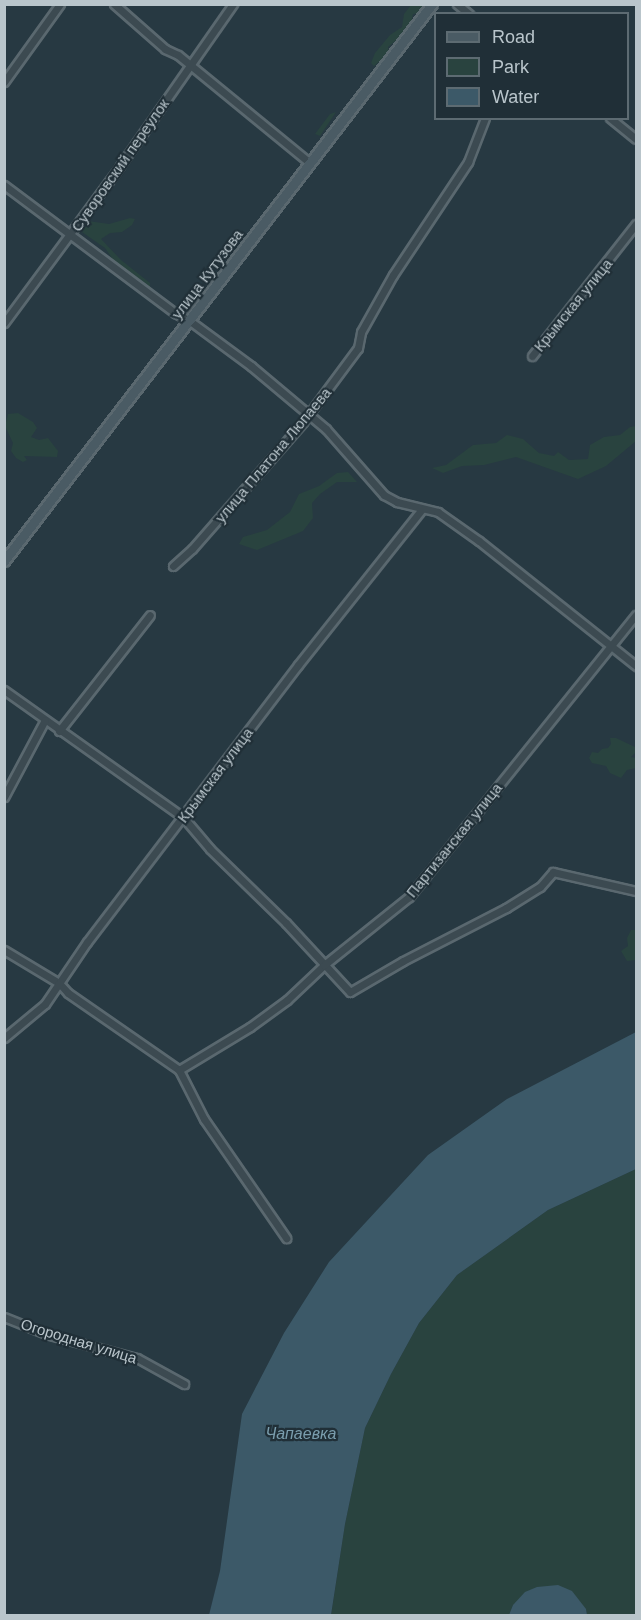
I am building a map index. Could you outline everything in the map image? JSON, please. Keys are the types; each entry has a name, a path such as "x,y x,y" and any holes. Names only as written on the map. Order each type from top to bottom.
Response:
{"street":[{"path":"4,82 60,4"},
{"path":"114,4 165,49 178,55 310,163"},
{"name":"Суворовский переулок","path":"4,323 71,234 233,4"},
{"name":"улица Кутузова","path":"4,561 432,4"},
{"name":"улица Платона Люпаева","path":"173,566 192,549 309,414 358,348 361,332 393,275 468,162 484,120"},
{"path":"612,120 636,139"},
{"path":"4,185 175,313 190,321 309,414 326,429 384,495 422,509 438,512 479,541 636,666"},
{"name":"Крымская улица","path":"532,356 636,224"},
{"name":"Крымская улица","path":"4,1038 45,1004 87,942 298,665 422,509"},
{"path":"59,731 150,615"},
{"name":"Партизанская улица","path":"179,1070 250,1027 287,1000 324,964 409,897 636,615"},
{"path":"4,690 183,817 210,849 286,923 350,992 403,961 506,908 540,887 553,872 636,891"},
{"path":"4,797 45,720"},
{"path":"4,950 59,983 68,993 179,1070 204,1119 286,1238"},
{"name":"Огородная улица","path":"4,1317 46,1334 137,1358 184,1384"}],"green space":[{"path":"411,5 424,6 420,13 413,14 410,29 388,47 389,53 374,66 371,63 375,53 390,35 402,27 404,14"},
{"path":"336,112 320,136 315,134 330,114"},
{"path":"130,218 135,219 132,225 122,232 110,233 101,239 121,260 150,283 150,288 114,261 105,248 82,232 88,221 109,224"},
{"path":"18,413 33,422 37,428 31,437 39,440 48,438 58,451 57,457 24,456 27,460 23,462 16,458 11,451 13,443 5,426 8,414"},
{"path":"636,426 636,441 606,466 578,479 516,457 484,465 462,466 443,473 432,468 446,465 473,445 496,443 507,435 523,439 539,453 554,456 558,452 569,460 588,459 590,445 604,437 620,435 630,427"},
{"path":"348,472 357,482 337,482 320,494 312,503 313,518 303,531 257,550 239,544 243,537 267,530 290,512 299,494 319,486 337,473"},
{"path":"610,738 616,738 635,747 635,753 631,757 636,758 636,768 627,770 621,778 610,773 606,766 592,763 589,758 592,752 598,753 608,748 611,744"},
{"path":"631,930 636,930 636,960 627,961 621,951 628,946 627,938"},
{"path":"636,1169 636,1615 587,1615 586,1609 513,1605 509,1615 331,1616 345,1524 365,1428 419,1323 457,1275 548,1210"}],"water":[{"name":"Чапаевка","path":"636,1032 636,1169 548,1210 457,1275 419,1323 365,1428 345,1524 331,1615 209,1615 220,1571 242,1414 284,1333 329,1262 428,1155 507,1099"},
{"path":"558,1585 572,1591 586,1609 587,1615 509,1615 513,1605 525,1592 537,1587"}]}
